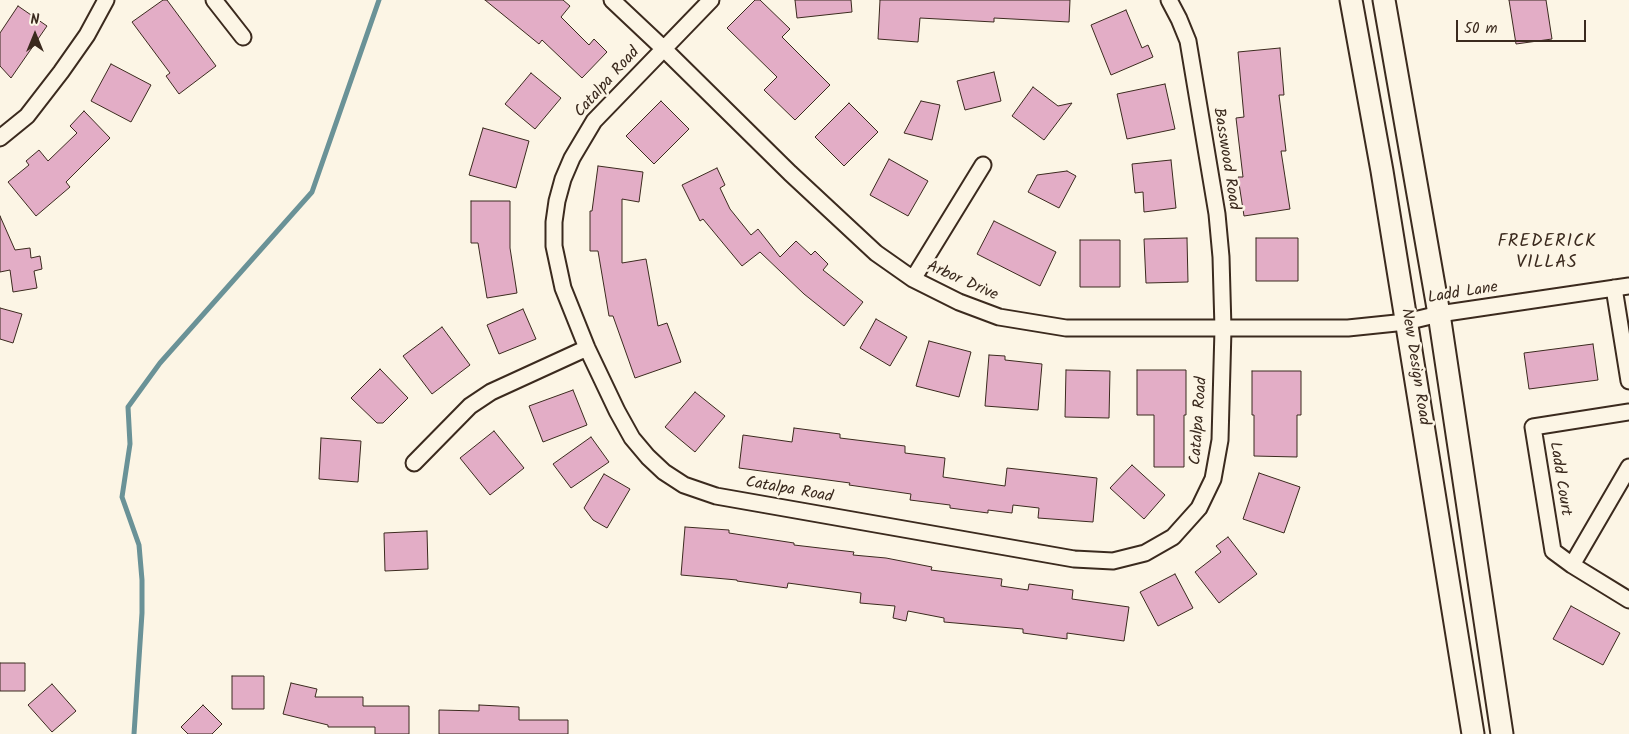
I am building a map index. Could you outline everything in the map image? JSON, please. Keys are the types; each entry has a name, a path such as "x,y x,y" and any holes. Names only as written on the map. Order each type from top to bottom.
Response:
{"main road":[{"name":"New Design Road","path":"1351,0 1382,170 1473,734"},
{"name":"New Design Road","path":"1384,0 1439,314 1502,734"}],"street":[{"path":"0,138 27,116 87,35 106,0"},
{"path":"214,0 243,36"},
{"name":"Arbor Drive","path":"612,0 790,173 876,253 913,279 959,302 999,317 1066,328 1348,328 1406,322"},
{"path":"664,49 711,0"},
{"name":"Basswood Road","path":"1169,0 1180,19 1188,42 1214,195 1221,257 1223,329"},
{"name":"Catalpa Road","path":"664,49 594,121 572,158 563,179 557,201 554,222 554,246 563,288 587,348 617,412 632,438 648,457 664,472 684,485 716,496 1074,559 1113,561 1145,553 1173,537 1199,508 1213,480 1220,440 1223,329"},
{"path":"913,279 983,165"},
{"path":"1622,287 1629,381"},
{"name":"Ladd Lane","path":"1406,322 1439,314 1622,287"},
{"path":"414,463 470,406 491,392 587,348"},
{"name":"Ladd Court","path":"1629,412 1533,427 1553,551 1629,600"},
{"name":"Ladd Court","path":"1572,565 1629,467"}],"building":[{"path":"163,0 167,0 216,66 179,94 166,76 170,73 132,22"},
{"path":"485,0 563,0 570,6 561,17 589,45 594,39 607,52 582,78 542,40 539,44"},
{"path":"755,0 760,0 790,29 782,37 830,85 795,120 764,90 777,77 727,28"},
{"path":"795,0 851,0 852,12 797,18"},
{"path":"880,0 1070,0 1069,22 994,18 994,22 920,18 918,42 878,39"},
{"path":"1509,0 1546,0 1552,39 1516,44"},
{"path":"18,6 47,26 11,78 0,66 0,33"},
{"path":"1126,10 1142,48 1148,45 1153,57 1111,75 1091,25"},
{"path":"1280,48 1284,95 1279,95 1286,151 1281,151 1290,209 1244,216 1238,177 1243,177 1236,118 1244,117 1238,52"},
{"path":"111,64 151,85 131,122 91,101"},
{"path":"994,72 1001,101 965,110 957,81"},
{"path":"531,73 561,98 535,129 505,104"},
{"path":"1165,84 1175,129 1127,139 1117,94"},
{"path":"1033,87 1058,106 1072,103 1044,140 1012,116"},
{"path":"661,101 689,129 654,164 626,136"},
{"path":"921,101 940,105 932,140 904,133"},
{"path":"849,103 878,132 844,166 815,137"},
{"path":"84,111 110,138 66,182 70,187 36,216 8,182 29,165 26,161 39,150 48,161 77,133 70,126"},
{"path":"483,128 529,141 516,188 469,175"},
{"path":"889,159 928,181 908,216 870,195"},
{"path":"1171,160 1176,208 1144,212 1143,192 1135,193 1132,164"},
{"path":"598,166 643,172 639,202 622,199 622,263 646,259 658,326 667,323 681,362 635,378 613,316 609,316 598,251 590,251 590,211 592,211"},
{"path":"717,168 725,185 720,188 730,209 751,235 758,229 780,257 796,241 811,255 815,251 828,264 823,270 863,302 844,326 804,294 760,252 742,266 703,219 700,221 682,185"},
{"path":"1067,171 1076,176 1059,208 1028,192 1037,175"},
{"path":"471,201 510,201 510,248 517,293 487,298 478,243 471,243"},
{"path":"0,216 15,250 30,248 31,258 40,256 42,269 34,271 37,288 13,292 10,270 0,272"},
{"path":"994,221 1056,252 1040,286 977,254"},
{"path":"1187,238 1188,282 1146,283 1144,239"},
{"path":"1256,238 1298,238 1298,281 1256,281"},
{"path":"1080,240 1120,240 1120,287 1080,287"},
{"path":"0,308 22,314 13,343 0,339"},
{"path":"523,309 536,339 499,354 487,325"},
{"path":"876,319 907,337 890,366 860,348"},
{"path":"442,327 470,365 432,394 403,356"},
{"path":"929,341 971,352 959,397 916,386"},
{"path":"1593,344 1598,380 1529,389 1524,353"},
{"path":"989,355 1005,356 1005,360 1042,364 1038,410 985,406"},
{"path":"380,369 408,398 383,423 377,423 351,398"},
{"path":"1066,370 1110,371 1109,418 1065,417"},
{"path":"1137,370 1186,370 1184,467 1154,467 1154,415 1137,415"},
{"path":"1252,371 1301,371 1301,415 1297,415 1297,457 1254,456"},
{"path":"573,390 587,425 543,442 529,406"},
{"path":"695,392 725,416 695,452 665,427"},
{"path":"794,428 840,434 840,438 905,446 905,453 945,458 943,477 1005,486 1007,468 1097,478 1093,522 1038,518 1039,508 1013,505 1012,513 988,510 988,513 950,508 950,505 910,500 911,494 849,485 850,483 739,468 743,435 792,442"},
{"path":"494,431 524,468 490,495 460,458"},
{"path":"591,437 609,462 571,488 553,464"},
{"path":"321,438 361,441 358,482 319,479"},
{"path":"1132,465 1165,495 1144,519 1110,488"},
{"path":"1259,473 1300,487 1284,533 1243,519"},
{"path":"604,474 630,489 607,528 593,520 584,508"},
{"path":"685,527 729,530 729,533 794,543 794,545 854,552 853,555 886,558 932,567 931,570 1002,579 1001,586 1028,590 1029,584 1073,590 1072,599 1129,607 1124,641 1067,633 1067,639 1023,633 1023,629 944,622 944,618 908,611 906,621 893,618 895,606 860,603 861,593 788,583 787,588 737,580 681,575"},
{"path":"427,531 428,569 385,571 384,533"},
{"path":"1228,537 1257,574 1219,603 1195,572 1221,552 1216,546"},
{"path":"1175,574 1193,608 1158,626 1140,592"},
{"path":"1571,606 1620,633 1603,665 1553,639"},
{"path":"0,663 25,663 25,691 0,691"},
{"path":"232,676 264,676 264,709 232,709"},
{"path":"291,683 317,689 315,697 363,697 363,706 409,706 409,734 375,734 375,727 328,727 328,725 283,714"},
{"path":"52,684 76,711 52,732 28,705"},
{"path":"203,705 222,724 212,734 188,734 181,727"},
{"path":"479,705 519,707 519,720 568,720 568,734 439,734 439,710 479,711"}],"waterway":[{"path":"134,734 142,613 142,580 139,545 122,497 130,444 128,407 160,363 312,192 379,0"}],"district":[{"name":"FREDERICK VILLAS","path":"1547,253"}]}
